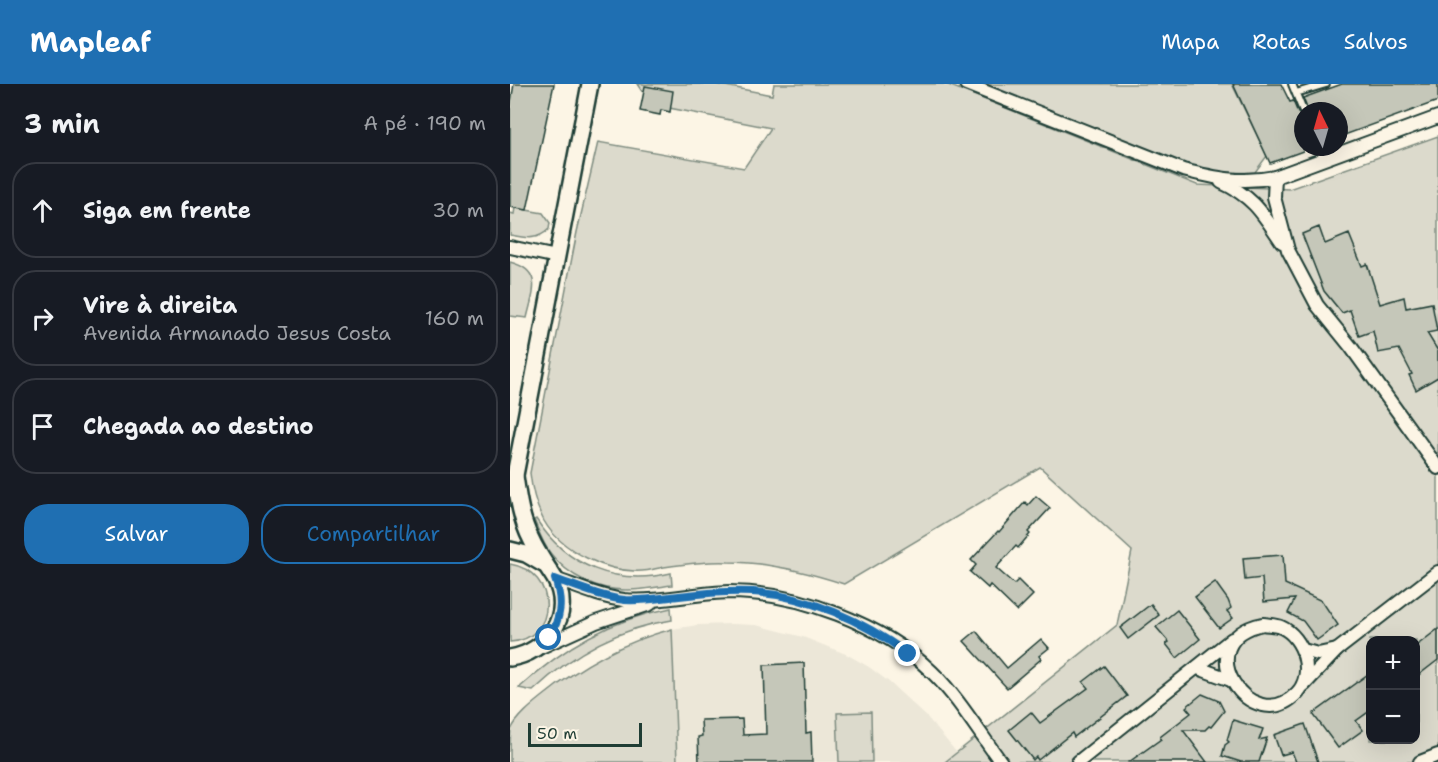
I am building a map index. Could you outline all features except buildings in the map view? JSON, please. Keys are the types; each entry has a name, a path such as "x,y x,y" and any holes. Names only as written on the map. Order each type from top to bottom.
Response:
{"street":[{"path":"537,649 549,638 557,623 561,608 559,591 531,539 512,482 590,84"},
{"path":"966,84 1155,160 1209,176 1253,181 1275,177 1315,156"},
{"path":"1348,145 1438,117"},
{"path":"1209,176 1237,189 1256,204 1288,250 1317,305 1352,348 1438,468"},
{"path":"1275,177 1274,196 1288,250"},
{"path":"510,247 557,257"},
{"path":"510,550 526,554 551,574 601,595 625,600 753,592 813,604 840,615 889,640 926,667 1002,762"},
{"path":"1238,634 1230,646 1227,670 1248,700 1272,706 1295,695 1337,650 1438,573"},
{"path":"510,658 523,656 621,613 680,596"},
{"path":"1078,762 1238,634 1251,627 1263,624 1280,626 1288,632 1303,650 1306,674 1304,686"},
{"path":"1303,650 1318,654 1337,650"},
{"path":"1198,668 1232,680"},
{"path":"1420,762 1438,755"}],"lane":[{"path":"1292,84 1300,102"},
{"path":"1296,93 1326,84"}],"shaded area":[{"path":"638,84 715,84 772,95 774,84 946,84 1197,185 1289,189 1438,136 1438,762 945,762 1117,625 1132,551 1040,467 844,584 787,568 743,562 704,562 645,571 629,571 587,558 562,542 541,515 530,473 577,232 598,142 744,168 771,128 649,104"},
{"path":"984,84 1232,84 1267,156 1255,172 1234,173 1193,167 1153,154"},
{"path":"515,208 543,213 550,223 549,229 535,237 510,235 510,213 514,214"},
{"path":"510,262 521,266 532,277 534,284 527,318 510,316"},
{"path":"536,519 562,550 594,569 631,577 671,573 672,585 625,590 604,587 584,580 566,569 551,554 539,533 534,520"},
{"path":"510,564 526,570 537,579 544,592 546,605 544,619 537,630 526,638 510,642"},
{"path":"671,608 672,620 633,629 615,636 580,654 533,691 519,688 554,659 589,637 628,620"},
{"path":"698,625 756,625 803,637 848,655 869,667 927,717 957,753 945,762 677,762 672,629"},
{"path":"672,629 677,762 510,762 511,730 521,716 538,700 603,656 636,641"},
{"path":"871,712 872,762 839,762 837,713"}],"route":[{"path":"549,638 557,623 561,608 555,579 601,595 625,600 714,593 753,592 778,596 813,604 840,615 889,640 908,654"}]}
